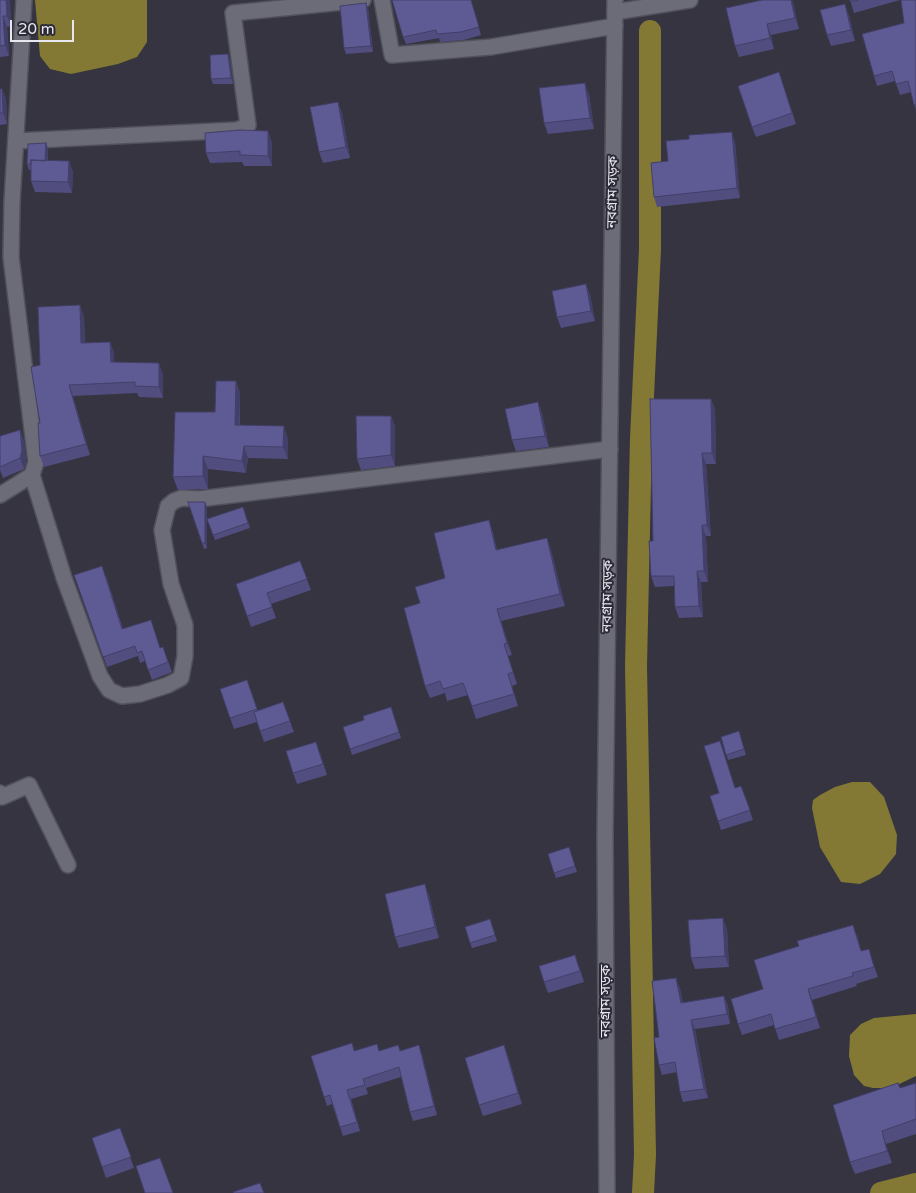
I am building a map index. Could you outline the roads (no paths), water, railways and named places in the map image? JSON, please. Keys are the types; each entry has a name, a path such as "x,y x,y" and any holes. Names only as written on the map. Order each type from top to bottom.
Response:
{"street":[{"path":"0,495 32,476 35,471 36,450 22,354 11,257 24,0"},
{"path":"16,141 236,130 245,127 248,125 232,13 363,0"},
{"path":"382,0 392,55 491,47 615,13 690,0"},
{"name":"নবগ্রাম সড়ক","path":"607,1193 605,834 615,13"},
{"path":"32,476 64,578 100,676 109,690 122,696 159,688 181,678 185,656 185,625 171,584 162,530 168,506 174,501 182,498 199,499 610,449"},
{"path":"0,794 2,797 29,785 68,865"}],"waterway":[{"path":"643,1193 645,1155 636,666 641,438 650,249 650,31"},
{"path":"881,1193 916,1184"}]}
